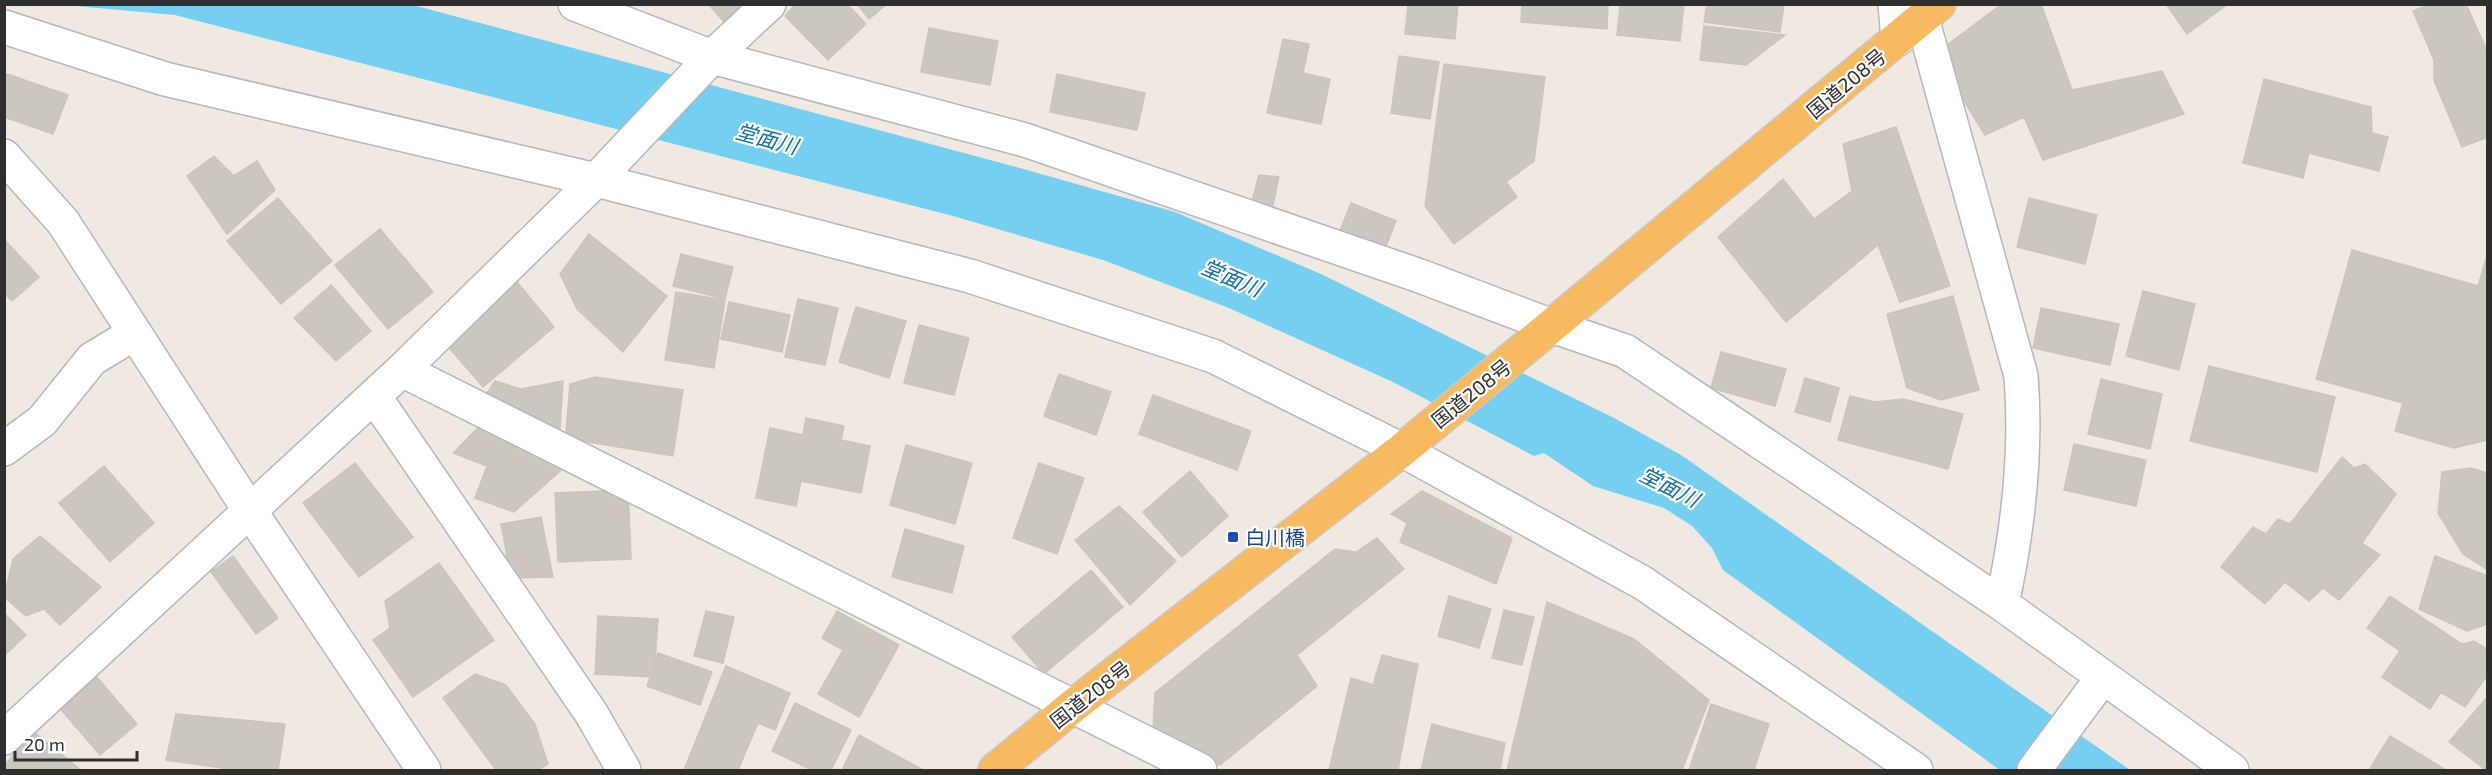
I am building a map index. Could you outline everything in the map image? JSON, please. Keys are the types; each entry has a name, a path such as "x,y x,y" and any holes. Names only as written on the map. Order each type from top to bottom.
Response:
{"highway":[{"name":"国道208号","path":"995,771 1073,706 1402,450 1898,39 1919,9"}],"street":[{"path":"575,4 712,57 1025,140 1420,276 1625,351 2002,604 2232,771"},
{"path":"4,738 402,370 596,180 712,57 769,4"},
{"path":"1919,9 2021,376 2024,421 2012,557 2002,604"},
{"path":"4,27 165,79 596,180 970,276 1213,356 1402,450 1643,583 1916,771"},
{"path":"4,156 63,222 250,511 424,771"},
{"path":"4,449 42,421 92,359 135,333"},
{"path":"402,370 1200,771"},
{"path":"374,396 591,713 624,771"},
{"path":"2034,771 2103,677"}],"water":[{"name":"堂面川","path":"65,5 413,5 1175,212 1321,274 1614,418 1681,455 2130,770 2000,770 1723,570 1712,548 1692,526 1664,508 1593,486 1544,453 1534,456 1393,382 1229,308 1103,260 953,216 175,15"}],"building":[{"path":"708,4 746,4 725,23"},
{"path":"796,4 847,4 866,24 828,60 785,16"},
{"path":"857,4 887,4 869,19"},
{"path":"1408,4 1458,4 1455,39 1405,34"},
{"path":"1522,4 1608,4 1607,29 1521,22"},
{"path":"1620,4 1684,4 1680,41 1617,35"},
{"path":"1707,4 1784,4 1780,32 1704,22"},
{"path":"2002,4 2041,4 2072,90 2162,71 2184,114 2043,160 2024,117 1985,135 1935,54"},
{"path":"2166,4 2228,4 2187,34"},
{"path":"2431,4 2466,4 2488,53 2488,137 2462,147 2434,80 2434,60 2413,11"},
{"path":"1704,26 1785,35 1746,65 1700,60"},
{"path":"929,28 998,41 990,85 921,72"},
{"path":"1283,39 1309,44 1303,73 1330,79 1321,124 1267,113"},
{"path":"1399,56 1439,62 1430,119 1391,113"},
{"path":"1444,64 1545,77 1534,161 1506,182 1517,197 1454,244 1425,206"},
{"path":"7,74 68,95 53,134 4,117 4,82"},
{"path":"1057,74 1145,93 1137,130 1050,112"},
{"path":"2264,79 2371,107 2372,133 2388,137 2379,171 2309,153 2303,178 2243,163"},
{"path":"1896,127 1950,286 1900,302 1878,245 1786,322 1718,237 1783,179 1814,219 1852,191 1843,144"},
{"path":"214,156 234,176 257,161 275,190 227,234 187,176"},
{"path":"1259,175 1279,177 1272,209 1251,205"},
{"path":"278,198 332,261 281,304 227,241"},
{"path":"2029,198 2097,215 2085,264 2017,247"},
{"path":"1351,203 1396,221 1384,251 1339,233"},
{"path":"380,229 433,292 388,329 335,265"},
{"path":"589,234 667,296 623,352 577,309 560,274"},
{"path":"4,239 39,277 12,301 4,293"},
{"path":"2352,250 2478,286 2488,252 2488,440 2454,448 2395,431 2403,403 2316,379"},
{"path":"681,254 733,267 725,299 673,286"},
{"path":"517,282 554,327 483,387 445,343"},
{"path":"331,285 371,331 336,361 294,318"},
{"path":"2143,291 2195,304 2179,370 2126,356"},
{"path":"676,292 725,300 714,368 665,360"},
{"path":"1953,296 1979,390 1941,400 1907,388 1887,314"},
{"path":"798,299 838,308 825,365 785,357"},
{"path":"729,302 790,315 782,352 721,339"},
{"path":"856,307 906,321 889,378 839,362"},
{"path":"2041,308 2119,324 2110,365 2033,348"},
{"path":"919,325 969,338 954,395 904,383"},
{"path":"1721,352 1786,369 1775,406 1711,388"},
{"path":"2209,366 2335,397 2317,472 2190,441"},
{"path":"1059,374 1111,392 1096,435 1044,416"},
{"path":"595,377 683,390 673,456 582,441 566,432 570,384"},
{"path":"1805,378 1839,388 1830,422 1795,412"},
{"path":"2101,379 2162,394 2150,449 2088,434"},
{"path":"495,381 521,389 563,381 559,444 484,398"},
{"path":"1153,395 1251,431 1237,470 1139,434"},
{"path":"1850,396 1875,402 1903,399 1963,414 1948,469 1838,440"},
{"path":"806,418 844,426 841,440 870,446 861,493 801,481 796,506 756,498 770,428 803,435"},
{"path":"482,424 567,465 514,512 475,498 487,466 453,453"},
{"path":"2074,444 2146,460 2136,506 2064,490"},
{"path":"906,445 972,463 955,524 890,505"},
{"path":"2342,457 2354,468 2365,464 2396,494 2362,543 2380,555 2339,600 2323,588 2309,601 2285,582 2265,604 2221,567 2253,527 2266,534 2278,519 2290,524"},
{"path":"355,463 413,537 359,577 303,503"},
{"path":"1039,463 1084,478 1057,554 1013,538"},
{"path":"104,466 154,523 110,562 59,503"},
{"path":"2471,468 2488,473 2488,570 2463,554 2438,513 2442,472"},
{"path":"1190,471 1228,516 1182,557 1143,512"},
{"path":"628,490 631,559 558,562 555,493"},
{"path":"1422,491 1512,538 1496,584 1400,542 1407,523 1391,514"},
{"path":"1119,506 1176,561 1130,605 1075,540"},
{"path":"541,517 553,577 511,578 501,524"},
{"path":"905,529 964,546 952,593 892,577"},
{"path":"40,536 101,587 60,625 44,609 26,616 4,597 13,559"},
{"path":"1377,538 1404,569 1297,655 1317,686 1220,765 1153,732 1155,693 1335,549 1356,552"},
{"path":"233,556 278,618 256,634 211,572"},
{"path":"2435,556 2488,576 2488,624 2467,631 2419,609"},
{"path":"439,563 494,640 413,697 373,640 390,628 385,601"},
{"path":"1091,570 1123,607 1044,674 1012,637"},
{"path":"1449,596 1491,609 1479,648 1438,636"},
{"path":"2390,596 2462,644 2474,641 2488,650 2488,674 2465,707 2441,692 2430,709 2382,677 2400,651 2367,628"},
{"path":"1547,602 1634,639 1709,700 1682,770 1507,770"},
{"path":"1504,610 1534,617 1522,665 1492,658"},
{"path":"706,611 734,617 723,663 694,656"},
{"path":"837,611 899,645 859,717 818,694 843,650 822,638"},
{"path":"4,613 26,635 4,656"},
{"path":"598,616 658,619 654,677 595,674"},
{"path":"658,653 712,672 700,705 647,686"},
{"path":"1382,655 1418,664 1398,770 1329,770 1351,678 1373,685"},
{"path":"726,666 790,693 775,730 758,723 738,770 684,770"},
{"path":"475,674 506,685 535,724 548,764 538,770 496,770 443,698"},
{"path":"95,675 137,724 100,755 58,706"},
{"path":"2488,696 2488,770 2486,770 2449,742"},
{"path":"795,703 851,730 831,770 812,770 772,751"},
{"path":"1711,704 1769,724 1754,770 1689,770"},
{"path":"176,714 285,724 278,770 236,770 166,760"},
{"path":"1432,724 1505,743 1500,770 1421,770"},
{"path":"33,731 81,770 4,770 4,766"},
{"path":"859,735 923,770 842,770"},
{"path":"2390,736 2446,770 2369,770"}],"place":[{"name":"白川橋","path":"1233,537"}]}
